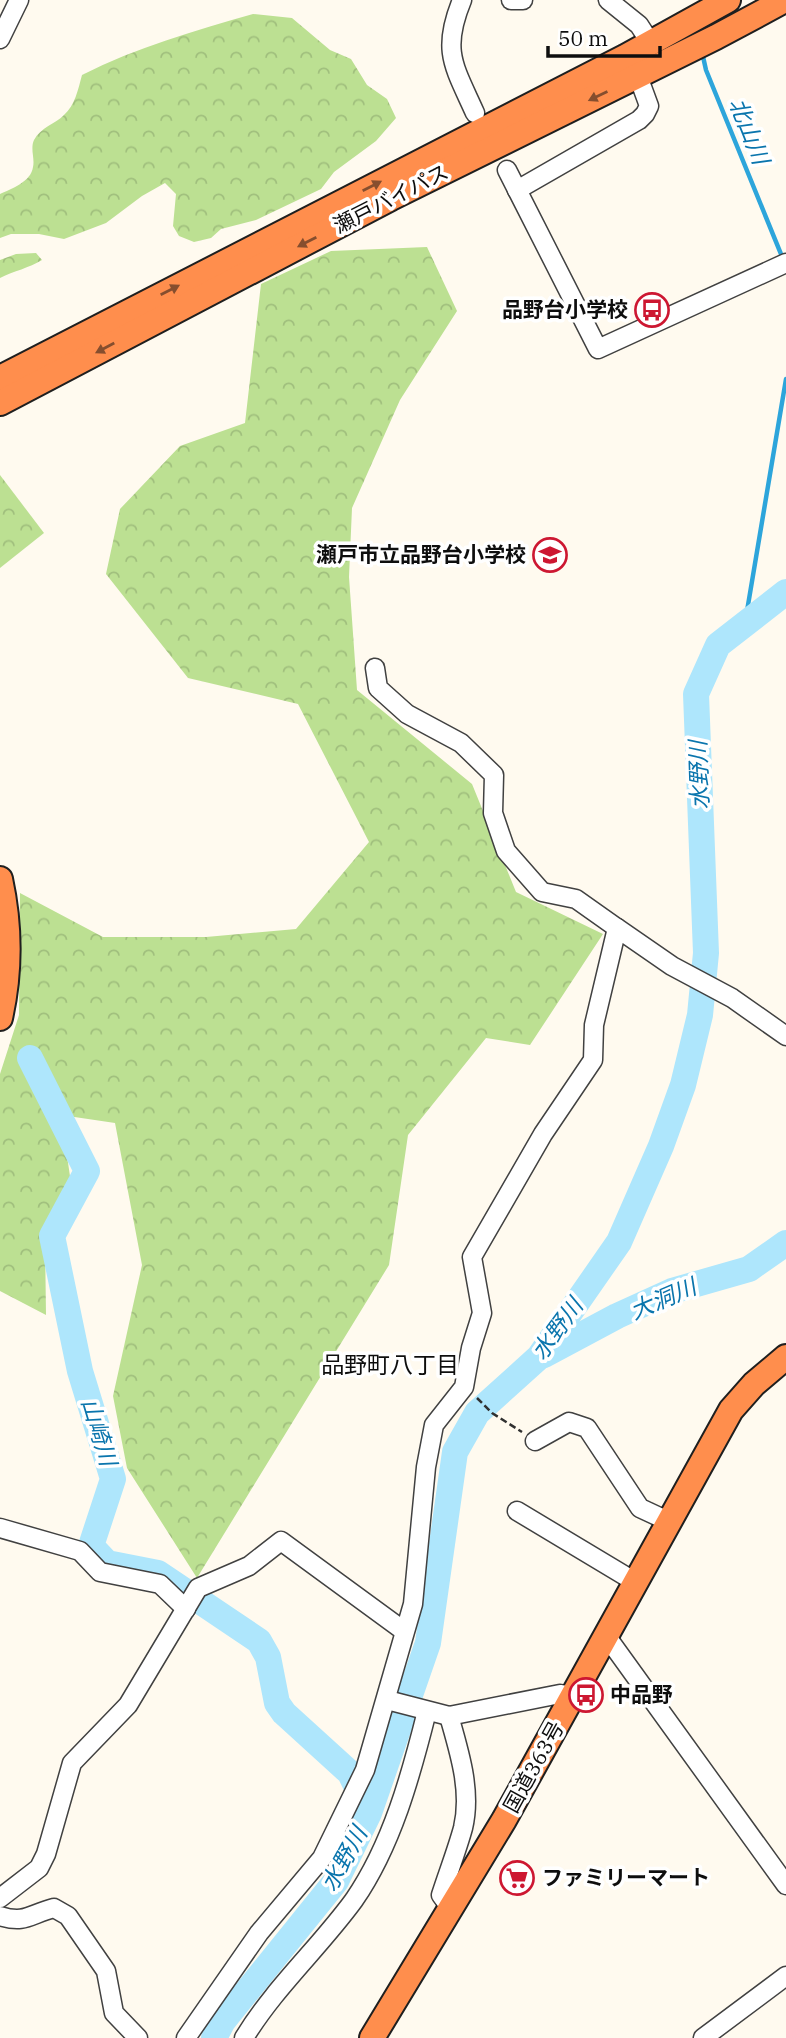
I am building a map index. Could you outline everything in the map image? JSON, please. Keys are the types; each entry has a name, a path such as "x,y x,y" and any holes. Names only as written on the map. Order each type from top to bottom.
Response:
{"highway":[{"name":"瀬戸バイパス","path":"0,403 391,198 681,55 785,0"},
{"name":"瀬戸バイパス","path":"0,378 720,4"},
{"path":"0,879 5,901 8,944 0,1018"},
{"name":"国道363号","path":"372,2038 504,1821 731,1410 754,1384 786,1357"}],"street":[{"path":"0,39 19,0"},
{"path":"462,0 452,30 450,53 475,113"},
{"path":"511,0 523,0"},
{"path":"608,0 639,25 650,42"},
{"path":"517,190 645,114 649,106 638,76"},
{"path":"507,170 598,349 786,263"},
{"path":"375,668 378,688 407,714 461,743 494,775 493,813 506,851 542,892 576,899 672,966 732,998 786,1036"},
{"path":"186,2038 259,1933 322,1858 365,1770 413,1604 426,1467 434,1425 464,1387 471,1348 482,1313 472,1257 543,1134 593,1060 594,1026 617,928"},
{"path":"535,1441 569,1422 587,1428 640,1508 670,1522"},
{"path":"517,1511 637,1583"},
{"path":"0,1528 80,1551 100,1572 160,1584 186,1609"},
{"path":"0,1898 39,1868 46,1854 72,1763 128,1705 198,1588 249,1566 281,1541 404,1631"},
{"path":"607,1637 786,1885"},
{"path":"387,1700 449,1716 560,1695 572,1696"},
{"path":"244,2038 272,1995 353,1900 372,1869 412,1769 427,1711"},
{"path":"449,1716 461,1760 466,1796 463,1826 441,1895 451,1909"},
{"path":"0,1916 25,1920 54,1908 68,1916 106,1970 114,2013 138,2038"},
{"path":"703,2038 786,1976"}],"path":[{"path":"464,1387 492,1413 535,1441"}],"green space":[{"path":"253,14 292,18 330,50 351,59 367,85 387,99 396,118 376,141 334,172 321,189 256,220 221,229 211,238 194,242 179,236 173,226 176,194 165,183 142,196 106,223 64,239 39,234 11,234 0,238 0,194 29,177 33,167 34,140 71,107 82,75 187,33"},
{"path":"427,247 457,311 400,400 352,508 349,577 357,690 472,784 516,892 603,934 530,1045 486,1038 408,1135 389,1265 197,1578 127,1468 113,1396 142,1265 115,1123 61,1115 71,1183 45,1241 46,1315 0,1291 0,1074 19,1015 20,893 103,937 206,937 296,929 369,842 298,704 188,678 106,574 120,509 180,446 245,423 261,284 331,251"},
{"path":"36,253 42,260 0,278 0,260 16,254"},
{"path":"0,475 44,533 0,568"}],"waterway":[{"name":"北山川","path":"702,52 706,70 783,259"},
{"name":"北山川","path":"745,623 786,379"},
{"name":"水野川","path":"214,2038 223,2021 336,1881 369,1813 428,1643 455,1452 477,1413 539,1357 619,1242 661,1146 683,1085 700,1015 706,953 696,694 718,645 786,592"},
{"name":"山崎川","path":"30,1058 87,1171 52,1236 80,1371 113,1479 91,1546 107,1563 158,1573 259,1641 268,1657 277,1703 284,1713 350,1773 367,1808"},
{"name":"大洞川","path":"544,1355 617,1316 672,1291 749,1269 786,1243"}],"place":[{"name":"品野台小学校","path":"652,310"},
{"name":"瀬戸市立品野台小学校","path":"550,555"},
{"name":"中品野","path":"586,1695"},
{"name":"ファミリーマート","path":"517,1878"}],"district":[{"name":"品野町八丁目","path":"390,1365"}]}
